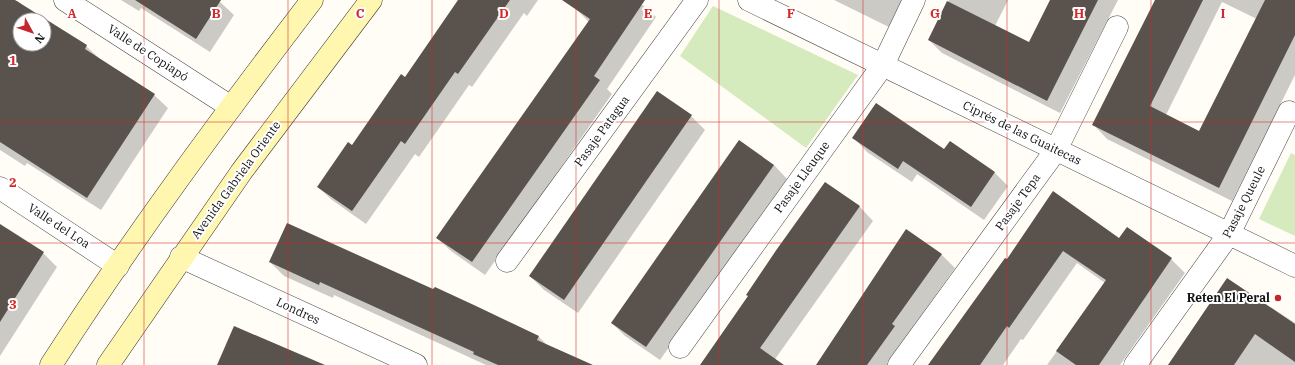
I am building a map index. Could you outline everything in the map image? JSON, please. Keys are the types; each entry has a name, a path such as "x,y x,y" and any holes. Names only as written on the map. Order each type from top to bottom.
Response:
{"main road":[{"path":"51,365 118,266 230,107 312,0"},
{"name":"Avenida Gabriela Oriente","path":"108,365 181,257 242,171 371,0"}],"street":[{"name":"Valle de Copiapó","path":"65,0 230,107"},
{"name":"Pasaje Patagua","path":"507,261 697,0"},
{"name":"Ciprés de las Guaitecas","path":"749,0 1295,266"},
{"name":"Pasaje Lleuque","path":"680,347 882,65 914,0"},
{"name":"Pasaje Tepa","path":"899,365 1056,150 1117,27"},
{"name":"Pasaje Queule","path":"1135,365 1229,234 1289,112"},
{"name":"Valle del Loa","path":"0,188 118,266"},
{"name":"Londres","path":"181,257 378,357 416,365"}],"green space":[{"path":"713,6 858,75 806,148 680,56"},
{"path":"1291,153 1295,155 1295,236 1259,219"}],"building":[{"path":"0,0 15,0 34,12 12,12 12,52 52,52 52,23 87,45 85,49 155,94 87,198 0,142"},
{"path":"135,0 221,0 196,39"},
{"path":"458,0 510,0 458,74 455,72 405,144 401,141 352,211 317,187 348,142 352,145 401,74 405,77"},
{"path":"562,0 645,0 594,76 600,80 472,262 436,238 590,19"},
{"path":"1050,0 1098,0 1047,101 928,40 947,1 1029,42"},
{"path":"1155,0 1203,0 1150,106 1199,131 1265,0 1295,0 1295,35 1219,188 1092,125"},
{"path":"657,91 692,115 564,300 529,276"},
{"path":"876,103 944,149 950,141 995,172 971,207 903,161 898,169 852,138"},
{"path":"739,140 774,165 646,347 611,323"},
{"path":"825,182 860,206 760,348 784,365 700,365 748,296 746,295 777,249"},
{"path":"1053,191 1119,238 1127,227 1172,258 1099,365 1076,365 1056,351 1106,280 1063,251 1009,328 1007,326 980,365 928,365 1005,258 1007,259"},
{"path":"287,223 433,289 435,287 476,306 539,336 537,340 593,365 498,365 473,354 474,352 320,282 319,285 269,262"},
{"path":"0,224 44,252 0,322"},
{"path":"906,229 942,254 892,324 895,326 867,365 816,365"},
{"path":"1227,278 1295,324 1295,362 1255,334 1234,365 1168,365"},
{"path":"234,326 325,365 217,365"}],"place":[{"name":"Reten El Peral","path":"1278,298"}]}
